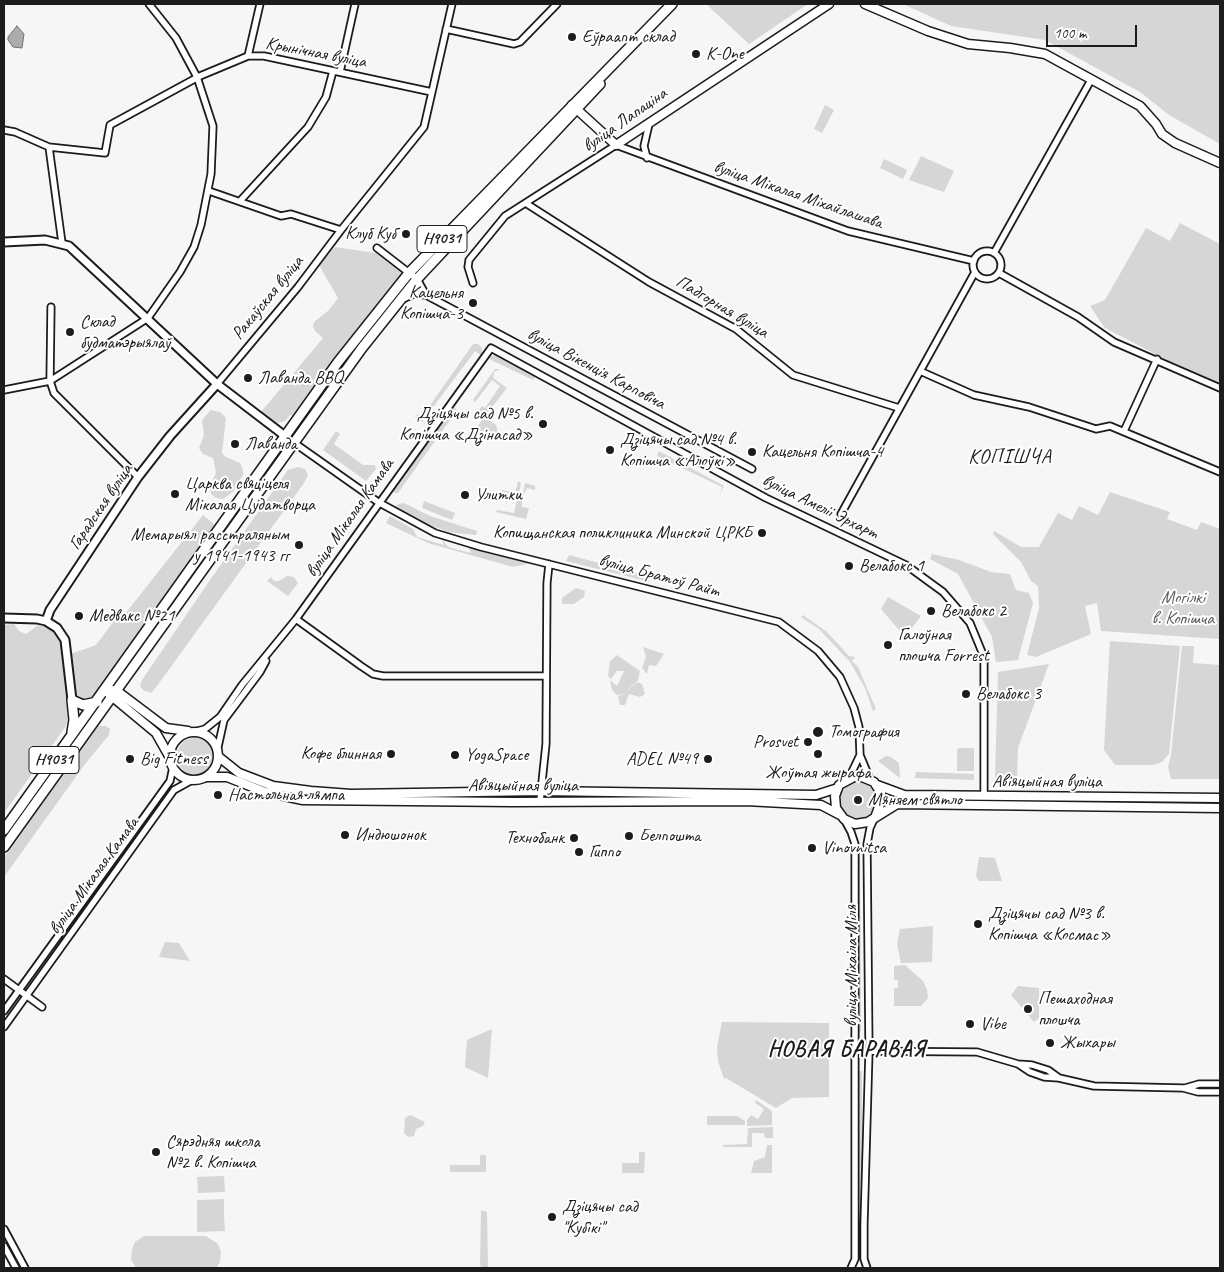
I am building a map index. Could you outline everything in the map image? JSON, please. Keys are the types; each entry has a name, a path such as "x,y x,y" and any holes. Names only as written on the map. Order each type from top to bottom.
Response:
{"main road":[{"name":"Н9031","path":"4,830 338,362 413,276 672,4"},
{"name":"вуліца Лапаціна","path":"616,145 650,120 829,4"},
{"path":"865,4 928,31 968,44 1022,49 1045,54 1140,106 1162,134 1175,143 1220,163"},
{"path":"574,108 616,145"},
{"name":"Н9031","path":"4,847 356,355 394,299"},
{"path":"285,436 293,442"},
{"path":"106,689 166,728 194,732 210,737 218,748 219,757 215,769 206,777 192,780 181,776 172,767 166,748 156,733 114,695"},
{"path":"70,738 74,724 72,700 83,705 97,702"},
{"path":"170,758 174,742 181,735 194,732"},
{"name":"Авіяцыйная вуліца","path":"219,757 238,772 264,782 310,791 423,794 541,791 816,795 838,788"},
{"path":"876,816 882,799 876,785 870,779 859,776 848,778 838,788 834,802 842,817 859,824 868,822 897,804 1220,808"},
{"name":"Авіяцыйная вуліца","path":"206,777 227,777 264,792 303,800 746,801 821,805 842,817"},
{"name":"Авіяцыйная вуліца","path":"876,785 904,795 1220,798"}],"street":[{"path":"4,390 50,382 148,318 190,254 201,225 209,191 213,158 213,126 197,77 176,38 149,4"},
{"path":"248,56 260,4"},
{"path":"340,72 355,4"},
{"name":"Ракаўская вуліца","path":"217,384 298,287 424,127 452,4"},
{"path":"446,29 514,44 520,42 557,4"},
{"name":"Крынічная вуліца","path":"49,147 105,153 110,125 197,77 248,56 264,56 432,92"},
{"path":"240,201 308,127 326,97 333,71"},
{"path":"994,253 1092,80"},
{"path":"647,158 644,138 650,120"},
{"path":"4,130 14,132 49,147 62,243"},
{"name":"вуліца Мікалая Міхайлашава","path":"616,145 848,231 974,261"},
{"name":"вуліца Лапаціна","path":"474,283 468,267 469,260 505,216 527,204 616,145"},
{"path":"209,191 281,216 292,214 341,230"},
{"name":"Падгорная вуліца","path":"527,204 649,282 736,329 794,375 900,408"},
{"path":"4,242 45,240 62,243 83,256 217,384 285,436"},
{"path":"377,248 413,276 426,295"},
{"path":"841,514 975,272 974,261 982,252 994,253 1001,262 999,273 990,279 984,279 975,272"},
{"path":"999,273 1078,317 1114,342 1157,359 1220,388"},
{"path":"394,299 426,295"},
{"name":"вуліца Вікенція Карповіча","path":"426,295 752,469"},
{"path":"50,307 50,382 54,393 138,477"},
{"name":"вуліца Мікалая Камава","path":"194,732 205,729 220,717 242,685 268,656 491,348"},
{"name":"вуліца Амеліі Эрхарт","path":"491,348 766,498 906,565 943,592 970,623 983,654 985,677 984,796"},
{"path":"1124,431 1157,359"},
{"path":"920,371 974,395 1029,407 1096,429 1110,426 1220,472"},
{"name":"Гарадская вуліца","path":"46,620 50,610 138,477 170,436 217,384"},
{"name":"вуліца Братоў Райт","path":"293,442 378,502 435,532 549,564 779,622 818,651 840,677 854,708 859,727 860,755"},
{"path":"540,801 546,744 547,583 549,564"},
{"path":"4,618 46,620 57,628 65,640 72,700"},
{"path":"296,619 373,674 383,676 546,676"},
{"name":"вуліца Мікалая Камава","path":"218,748 224,720 260,672 268,656"},
{"path":"848,778 860,755"},
{"path":"860,755 870,779"},
{"name":"вуліца Мікалая Камава","path":"4,1011 170,781 172,767"},
{"name":"вуліца Мікалая Камава","path":"4,1028 174,790 192,780"},
{"name":"вуліца Міхаіла Міля","path":"866,1268 864,1259 864,1224 869,1051 867,844 870,828 876,816"},
{"name":"вуліца Міхаіла Міля","path":"842,817 852,832 855,844 855,1259 851,1268"},
{"path":"4,979 42,1007"},
{"path":"855,1051 965,1051 989,1055 1018,1064 1032,1065 1048,1070 1059,1078 1106,1087 1183,1088 1198,1092 1220,1092"},
{"path":"1183,1088 1199,1084 1220,1084"},
{"path":"4,1229 25,1268"},
{"path":"4,1246 16,1268"}],"green space":[{"path":"706,4 808,4 749,44"},
{"path":"903,4 1220,4 1220,144 1169,115 1140,92 1045,40 951,26"},
{"path":"825,105 834,110 822,133 814,129"},
{"path":"921,156 954,171 944,192 909,180"},
{"path":"884,159 907,170 903,179 880,168"},
{"path":"1180,223 1220,244 1220,383 1167,360 1105,328 1090,306 1105,300 1146,228 1170,241"},
{"path":"335,247 376,253 403,273 335,356 292,416 290,415 285,421 277,423 261,412 323,338 315,331 314,322 329,310 338,298 319,265"},
{"path":"473,344 478,344 482,348 482,356 475,351 422,422 415,417 418,414 422,417"},
{"path":"494,355 501,356 536,376 533,380 487,358"},
{"path":"495,369 500,369 494,372 493,378 507,388 484,417 496,425 499,435 493,431 489,437 476,428 483,419 479,415 474,416 482,406 485,408 500,386 492,380 475,402 473,400"},
{"path":"451,405 457,410 398,493 395,493 391,490"},
{"path":"211,410 220,412 226,418 222,453 226,457 240,463 243,470 243,475 233,492 223,499 216,498 211,494 210,488 216,472 213,458 203,454 199,448 204,435 202,420"},
{"path":"336,431 340,434 334,444 363,465 375,465 376,469 366,481 323,450"},
{"path":"659,451 724,486 720,494 722,487 657,456"},
{"path":"298,467 305,469 308,475 304,483 157,686 151,693 143,690 140,686 142,680 210,580 288,470"},
{"path":"518,482 521,482 519,494 523,494 525,483 535,486 535,490 527,488 522,498 522,507 529,508 526,519 496,512 497,510 514,513 517,500 500,496 502,490 515,493"},
{"name":"Могілкі в. Копішча","path":"1110,492 1170,512 1167,519 1197,530 1201,522 1220,529 1220,639 1101,631 1097,603 1085,606 1091,634 1036,657 1027,655 1039,608 1038,586 1031,581 1021,562 993,534 994,531 1021,547 1039,547 1058,513 1072,520 1079,506 1098,515"},
{"path":"424,501 455,513 452,520 422,508"},
{"path":"404,503 430,516 477,531 476,535 449,532 419,521 395,508 398,504"},
{"path":"203,515 215,525 95,699 84,701 75,695 66,697 68,717 66,726 4,813 4,625 14,624 19,631 26,634 38,625 50,628 61,639 65,656 96,645 114,621 121,619"},
{"path":"390,516 413,529 417,537 444,545 442,539 448,547 471,553 468,546 530,560 531,563 513,567 428,543 386,523"},
{"path":"932,554 959,560 991,572 1010,574 1016,590 1029,593 1033,603 1018,660 996,662 992,637 958,574 930,559"},
{"path":"569,555 644,575 650,582 566,561"},
{"path":"287,576 294,577 298,583 288,596 267,581 271,577 274,581 279,581"},
{"path":"576,588 585,591 584,597 574,604 562,604 562,598"},
{"path":"888,597 921,616 905,637 881,609"},
{"path":"803,615 827,632 849,656 855,657 852,661 858,667 876,709 873,711 865,688 850,662 819,629 801,617"},
{"path":"1110,641 1180,646 1169,754 1162,762 1153,765 1115,765 1104,750"},
{"path":"1182,646 1194,646 1193,663 1220,665 1220,779 1171,779 1168,767 1171,755"},
{"path":"643,647 664,654 656,666 649,665 647,674 642,668 646,657"},
{"path":"617,655 640,671 638,680 623,694 617,695 612,690 610,680 617,686 624,671 617,671 611,679 608,676 610,661"},
{"path":"1049,664 1018,748 1017,778 995,778 998,672"},
{"path":"637,682 642,684 645,694 640,697 629,694 625,705 620,705 618,696 622,695"},
{"path":"98,726 106,726 110,729 109,735 85,764 4,877 4,857"},
{"path":"196,737 209,743 215,756 209,769 196,775 183,769 177,756 183,743"},
{"path":"959,748 974,748 974,771 957,771 957,750"},
{"path":"886,756 899,763 900,778 878,761"},
{"path":"916,772 974,774 974,780 915,778"},
{"path":"858,781 871,787 877,800 871,813 858,819 845,813 839,800 845,787"},
{"path":"857,848 860,848 861,1032 858,1033"},
{"path":"979,857 995,858 1002,881 979,881 976,876"},
{"path":"933,926 932,962 901,963 897,944 900,929"},
{"path":"165,942 179,943 190,961 159,957"},
{"path":"905,965 923,981 927,989 928,998 921,1006 894,1006 894,988 898,988 898,980 894,980 894,966"},
{"path":"1018,986 1039,988 1039,1018 1034,1022 1011,995"},
{"path":"722,1022 829,1023 829,1097 792,1098 776,1108 726,1078 724,1079 718,1061 717,1047"},
{"path":"492,1029 488,1078 465,1067 467,1040"},
{"path":"857,1071 862,1071 862,1254 856,1254"},
{"path":"756,1100 772,1111 772,1125 747,1126 747,1120 751,1115 758,1119 764,1109 755,1103"},
{"path":"410,1115 425,1122 423,1126 416,1129 414,1136 408,1137 404,1133 405,1118"},
{"path":"707,1116 737,1116 745,1121 745,1125 707,1125"},
{"path":"773,1127 773,1138 765,1138 764,1133 752,1133 752,1147 723,1147 723,1145 747,1144 748,1128"},
{"path":"767,1145 772,1145 772,1173 751,1173 754,1161 765,1157"},
{"path":"639,1152 645,1152 644,1173 622,1173 622,1163 639,1163"},
{"path":"480,1155 486,1155 486,1172 450,1172 450,1165 480,1165"},
{"path":"224,1176 225,1192 198,1193 197,1177"},
{"path":"224,1199 225,1231 197,1232 197,1200"},
{"path":"481,1210 487,1212 488,1268 482,1268 480,1265"},
{"path":"144,1236 206,1236 218,1244 221,1252 220,1262 216,1268 136,1268 131,1259 132,1249 135,1242"}],"shaded area":[{"path":"17,26 24,34 22,48 13,47 8,40 8,37"}],"place":[{"name":"Еўраапт склад","path":"572,37"},
{"name":"K-One","path":"696,54"},
{"name":"Клуб Куб","path":"406,234"},
{"name":"Кацельня Копішча-3","path":"473,303"},
{"name":"Склад будматэрыялаў","path":"70,332"},
{"name":"Лаванда BBQ","path":"248,378"},
{"name":"Дзіцячы сад №5 в. Копішча «Дзінасад»","path":"543,424"},
{"name":"Лаванда","path":"235,444"},
{"name":"Дзіцячы сад №4 в. Копішча «Алоўкі»","path":"610,450"},
{"name":"Кацельня Копішча-4","path":"752,452"},
{"name":"Царква свяціцеля Мікалая Цудатворца","path":"175,494"},
{"name":"Улитки","path":"465,495"},
{"name":"Копищанская поликлиника Минской ЦРКБ","path":"762,533"},
{"name":"Мемарыял расстраляным у 1941-1943 гг","path":"299,545"},
{"name":"Велабокс 1","path":"849,566"},
{"name":"Велабокс 2","path":"931,611"},
{"name":"Медвакс №21","path":"79,616"},
{"name":"Галоўная плошча Forrest","path":"888,645"},
{"name":"Велабокс 3","path":"966,694"},
{"name":"Томография","path":"818,732"},
{"name":"Prosvet","path":"808,742"},
{"name":"Кофе блинная","path":"391,754"},
{"name":"Жоўтая жырафа","path":"818,754"},
{"name":"YogaSpace","path":"455,755"},
{"name":"Big Fitness","path":"130,759"},
{"name":"ADEL №49","path":"708,759"},
{"name":"Настольная лямпа","path":"218,795"},
{"name":"Мяняем святло","path":"858,800"},
{"name":"Индюшонок","path":"345,835"},
{"name":"Белпошта","path":"629,836"},
{"name":"Технобанк","path":"574,838"},
{"name":"Vinovnitsa","path":"812,848"},
{"name":"Гиппо","path":"579,852"},
{"name":"Дзіцячы сад №3 в. Копішча «Космас»","path":"978,924"},
{"name":"Пешаходная плошча","path":"1028,1009"},
{"name":"Vibe","path":"970,1024"},
{"name":"Жыхары","path":"1050,1043"},
{"name":"Сярэдняя школа №2 в. Копішча","path":"156,1152"},
{"name":"Дзіцячы сад \"Кубікі\"","path":"552,1217"}],"district":[{"name":"КОПІШЧА","path":"1010,458"},
{"name":"НОВАЯ БАРАВАЯ","path":"847,1050"}]}
